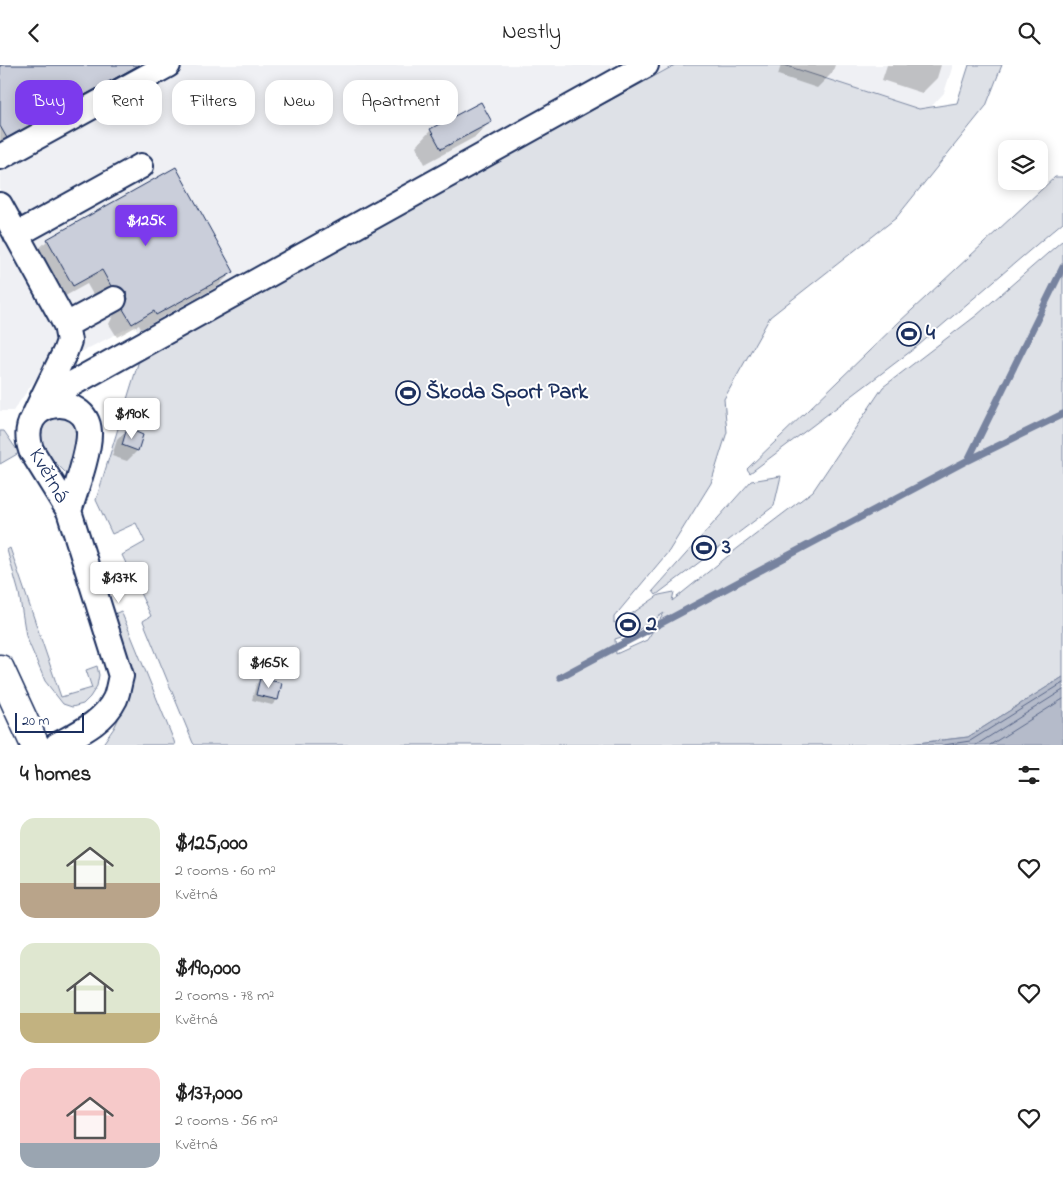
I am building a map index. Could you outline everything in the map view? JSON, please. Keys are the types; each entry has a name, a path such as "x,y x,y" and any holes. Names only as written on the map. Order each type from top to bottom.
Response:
{"main road":[{"path":"0,669 35,745"}],"street":[{"path":"0,157 168,65"},
{"path":"37,409 646,65"},
{"path":"16,235 141,166"},
{"path":"0,205 66,325 69,341 37,409"},
{"path":"66,325 114,299"},
{"name":"Květná","path":"57,745 90,727 107,712 116,698 121,676 69,511 31,450 28,439 28,428 37,409 41,410 51,405 64,405 76,409 84,419 89,430 89,443 69,511"}],"shaded area":[{"path":"0,65 675,65 150,352 134,325 75,355 56,350 13,411 0,411"},
{"path":"675,65 784,65 919,109 957,103 969,65 1002,65 986,106 896,218 770,317 724,399 727,432 711,483 669,551 614,617 614,623 627,617 659,595 674,592 672,601 813,491 883,387 977,315 1063,240 1063,677 968,737 901,745 195,745 143,621 151,616 122,555 145,542 136,523 112,534 96,500 140,357","holes":["664,613 647,640 616,654 615,639 634,633"]},
{"path":"784,65 953,65 944,93 930,108 919,109"},
{"name":"4","path":"1055,177 1063,177 1063,222 919,345 750,473 747,469 898,323 1041,190 1048,190 1048,184"},
{"path":"62,414 77,424 80,441 68,475 39,446 40,423"},
{"path":"0,431 4,431 19,453 0,464"},
{"name":"3","path":"781,476 774,506 656,595 653,591 751,481"},
{"path":"10,548 61,697 92,688 86,670 97,666 99,675 97,686 83,704 72,707 63,704 45,681 26,636 19,593 7,550"},
{"path":"121,611 175,745 102,745 114,728 128,699 112,615"}],"water":[{"path":"1063,677 1063,745 901,745 968,737"}],"building":[{"path":"0,65 139,65 112,80 93,80 93,90 83,96 83,80 15,80 15,125 31,125 7,138 0,126"},
{"path":"481,102 492,122 441,149 430,129 438,125 458,125 458,114"},
{"path":"176,167 234,272 156,315 154,311 132,324 123,309 128,299 126,292 122,288 111,286 102,270 73,286 47,239"},
{"path":"127,428 143,435 138,451 122,445"},
{"path":"260,678 282,683 278,700 256,695"}],"waterway":[{"path":"560,677 968,460 1063,267"},
{"path":"969,460 1063,414"}],"place":[{"name":"4","path":"909,334"},
{"name":"Škoda Sport Park","path":"408,393"},
{"name":"3","path":"704,548"},
{"name":"2","path":"628,625"}]}
